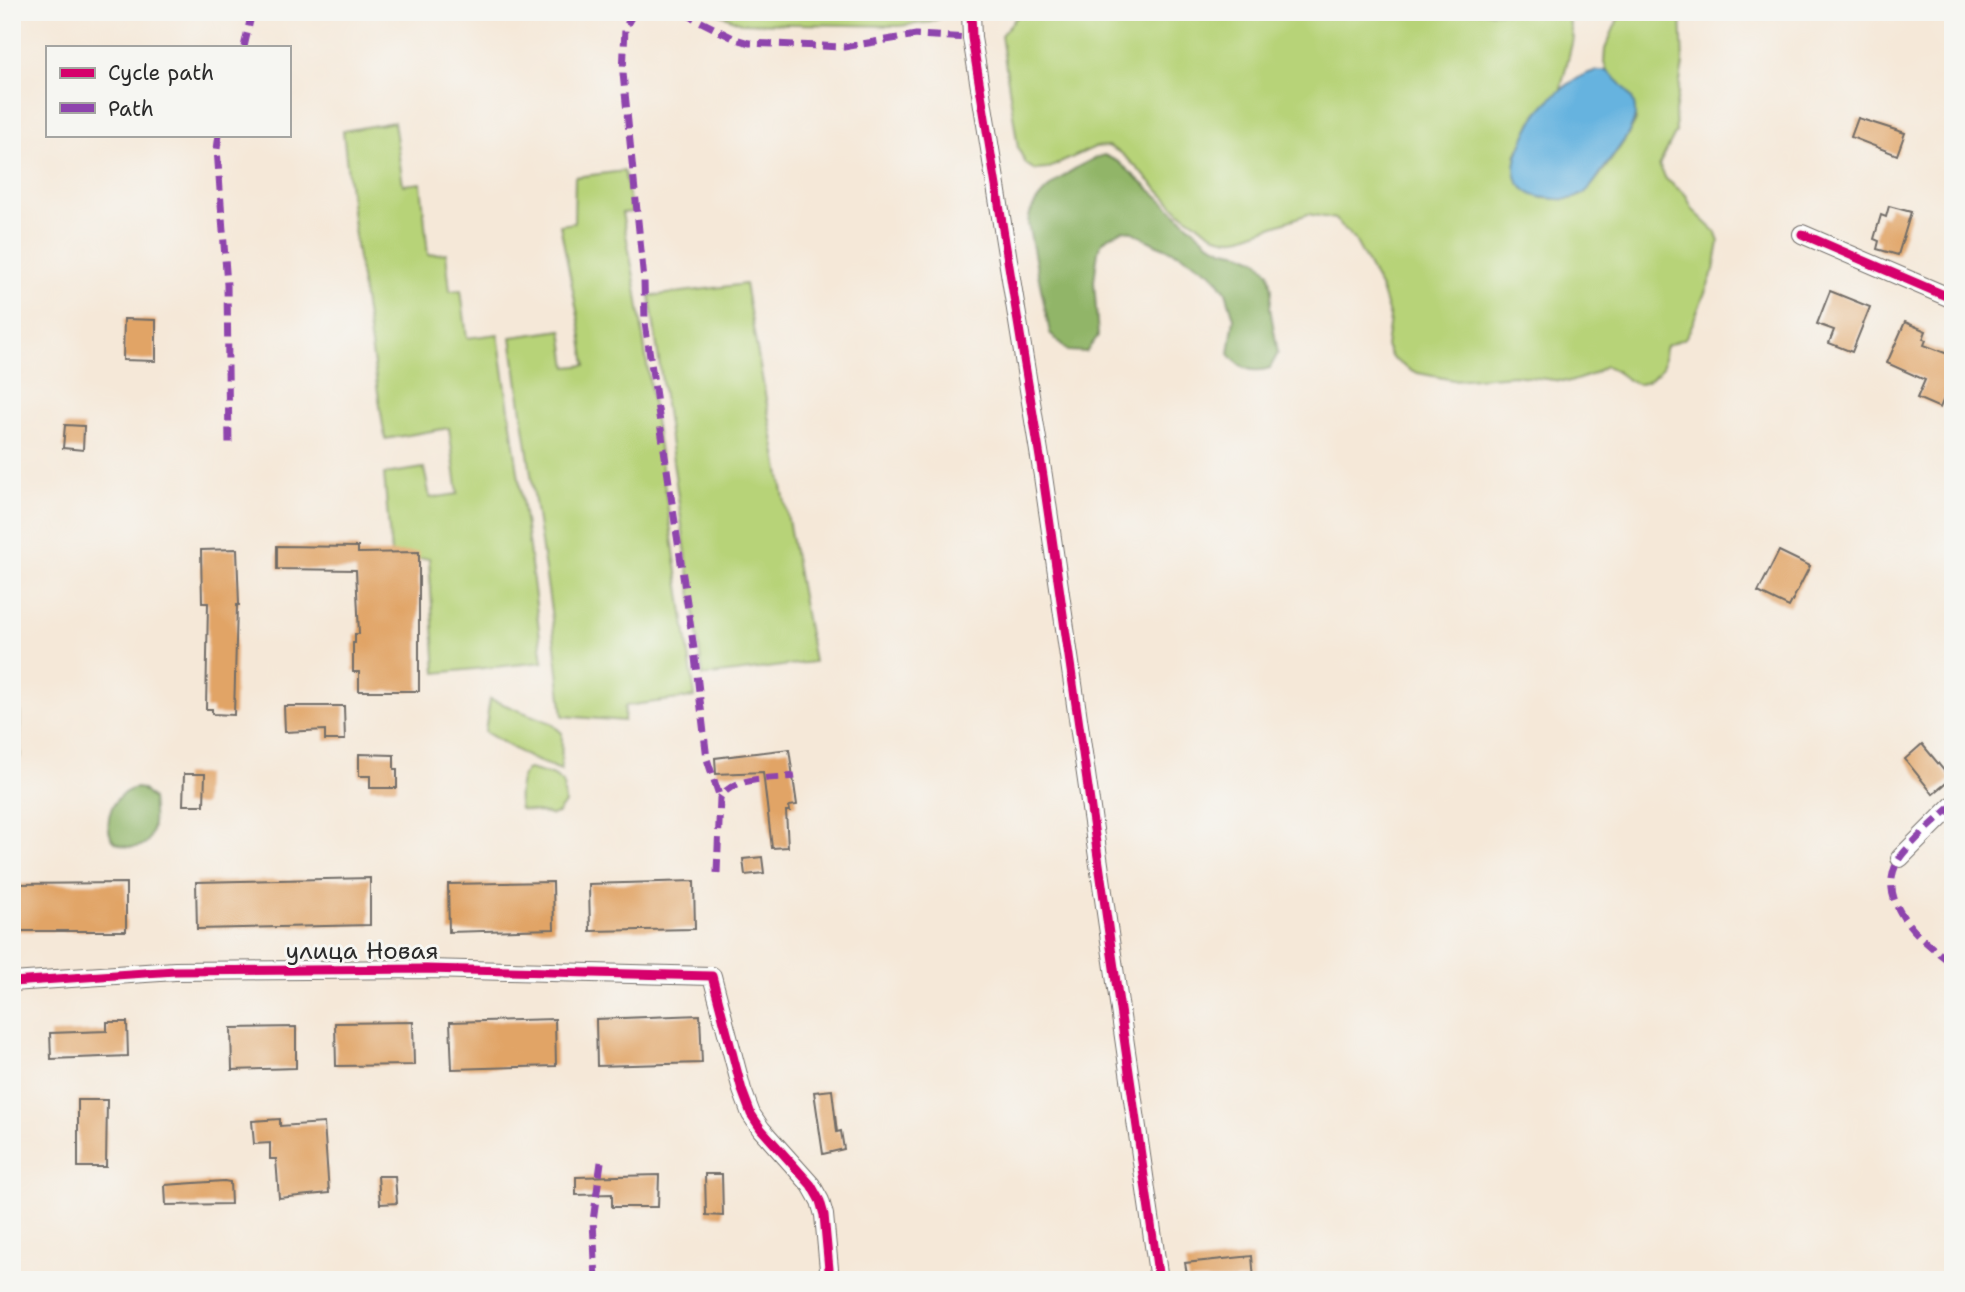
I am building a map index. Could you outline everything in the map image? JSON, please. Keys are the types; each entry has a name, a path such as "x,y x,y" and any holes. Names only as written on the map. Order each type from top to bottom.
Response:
{"street":[{"path":"971,12 972,38 1043,476 1159,1280"},
{"path":"1802,234 1953,299"},
{"path":"1900,858 1953,805"},
{"name":"улица Новая","path":"12,982 188,971 426,969 712,976 740,1083 751,1114 811,1185 820,1201 824,1215 830,1280"}],"green space":[{"path":"715,12 951,12 931,22 899,26 741,23"},
{"path":"1021,12 1567,12 1573,39 1560,92 1535,115 1516,156 1542,198 1566,199 1580,196 1602,173 1636,120 1627,91 1607,71 1604,62 1605,49 1620,14 1681,12 1683,64 1675,112 1676,132 1659,165 1666,179 1686,195 1693,210 1715,231 1719,242 1714,270 1689,332 1685,338 1666,346 1662,368 1640,384 1605,366 1591,375 1570,382 1514,375 1453,380 1413,372 1392,358 1386,346 1390,318 1381,289 1355,240 1335,219 1308,214 1229,239 1216,236 1180,212 1131,162 1108,146 1095,147 1047,169 1035,170 1026,164 1018,148 1001,35"},
{"path":"394,122 403,185 421,183 428,255 446,253 450,291 461,290 467,338 498,334 543,662 436,673 429,558 405,560 391,553 384,474 424,468 430,498 458,494 449,428 385,439 356,245 343,131"},
{"path":"1104,155 1119,162 1208,242 1224,250 1258,260 1269,273 1272,290 1270,308 1278,353 1270,368 1247,368 1229,354 1234,318 1226,292 1210,272 1180,254 1131,231 1123,230 1108,237 1098,251 1094,281 1098,336 1086,352 1068,351 1050,333 1028,224 1030,213 1037,201 1057,181 1081,165"},
{"path":"624,171 632,212 622,213 636,288 695,697 625,706 624,721 563,716 551,611 511,337 562,330 567,367 586,365 560,225 574,223 575,177"},
{"path":"745,284 814,662 703,676 650,296"},
{"path":"12,490 15,494 17,517 20,756 12,772"},
{"path":"490,699 551,723 562,733 561,770 532,759 485,732"},
{"path":"529,769 554,776 563,783 565,803 558,813 551,815 520,809 520,784"},
{"path":"136,788 142,789 152,799 153,826 144,844 128,847 112,840 109,816 115,802"}],"water":[{"path":"1595,71 1607,71 1630,96 1635,106 1631,127 1595,182 1583,194 1563,199 1531,194 1518,181 1515,165 1535,116 1558,92"}],"building":[{"path":"1858,118 1905,133 1897,155 1851,137"},
{"path":"1889,206 1911,212 1898,255 1877,249 1879,241 1874,239 1881,215 1886,217"},
{"path":"1830,291 1870,307 1852,352 1829,343 1834,330 1817,324"},
{"path":"124,319 156,320 156,361 123,360"},
{"path":"1905,322 1926,331 1924,345 1953,356 1953,377 1940,408 1917,398 1925,380 1887,363"},
{"path":"65,425 84,426 83,450 63,448"},
{"path":"277,546 358,547 358,553 419,552 419,691 359,691 359,672 353,672 353,643 355,634 359,634 356,570 277,569"},
{"path":"237,549 239,605 234,715 212,714 212,709 206,709 208,603 202,603 201,550"},
{"path":"1779,551 1810,566 1789,607 1758,592"},
{"path":"284,706 344,706 345,740 325,740 325,730 285,732"},
{"path":"1922,744 1951,779 1933,794 1905,759"},
{"path":"789,749 797,805 789,806 790,811 786,811 788,847 772,848 763,772 716,774 715,758"},
{"path":"359,754 394,755 397,788 370,788 370,776 359,776"},
{"path":"184,774 205,774 204,805 183,805"},
{"path":"762,857 764,873 745,875 743,859"},
{"path":"370,878 370,925 197,929 196,882"},
{"path":"694,881 695,929 590,931 589,884"},
{"path":"553,882 554,929 449,932 448,884"},
{"path":"126,883 126,931 12,931 12,884"},
{"path":"700,1015 702,1063 597,1066 596,1019"},
{"path":"555,1019 556,1066 452,1069 450,1022"},
{"path":"107,1022 127,1022 128,1056 51,1059 50,1033 107,1031"},
{"path":"413,1022 414,1065 336,1066 335,1023"},
{"path":"296,1027 296,1068 232,1070 231,1028"},
{"path":"832,1090 837,1132 841,1131 844,1149 823,1154 814,1092"},
{"path":"78,1100 107,1100 106,1167 78,1167"},
{"path":"280,1119 280,1126 324,1123 329,1193 279,1198 276,1159 270,1159 270,1143 254,1144 252,1121"},
{"path":"705,1174 722,1174 723,1216 706,1215"},
{"path":"659,1175 658,1207 612,1207 612,1194 576,1195 576,1177"},
{"path":"378,1176 395,1176 397,1203 380,1204"},
{"path":"230,1182 231,1204 166,1205 165,1185"},
{"path":"1252,1256 1254,1280 1188,1280 1185,1263"}],"marked path":[{"path":"244,46 252,12"},
{"path":"634,12 625,28 623,73 644,280 645,323 694,649 707,759 720,798"},
{"path":"682,12 735,39 749,43 844,47 916,35 972,38"},
{"path":"219,136 217,149 227,285 229,447"},
{"path":"717,873 720,798 726,791 743,782 795,776"},
{"path":"1953,805 1903,853 1893,875 1892,890 1896,905 1915,932 1953,964"},
{"path":"596,1280 593,1221 601,1162"}],"cycle path":[{"path":"971,12 972,38 1043,476 1159,1280"},
{"path":"1802,234 1953,299"},
{"path":"12,982 175,971 426,969 712,976 742,1090 751,1114 811,1185 820,1201 824,1215 830,1280"}]}
